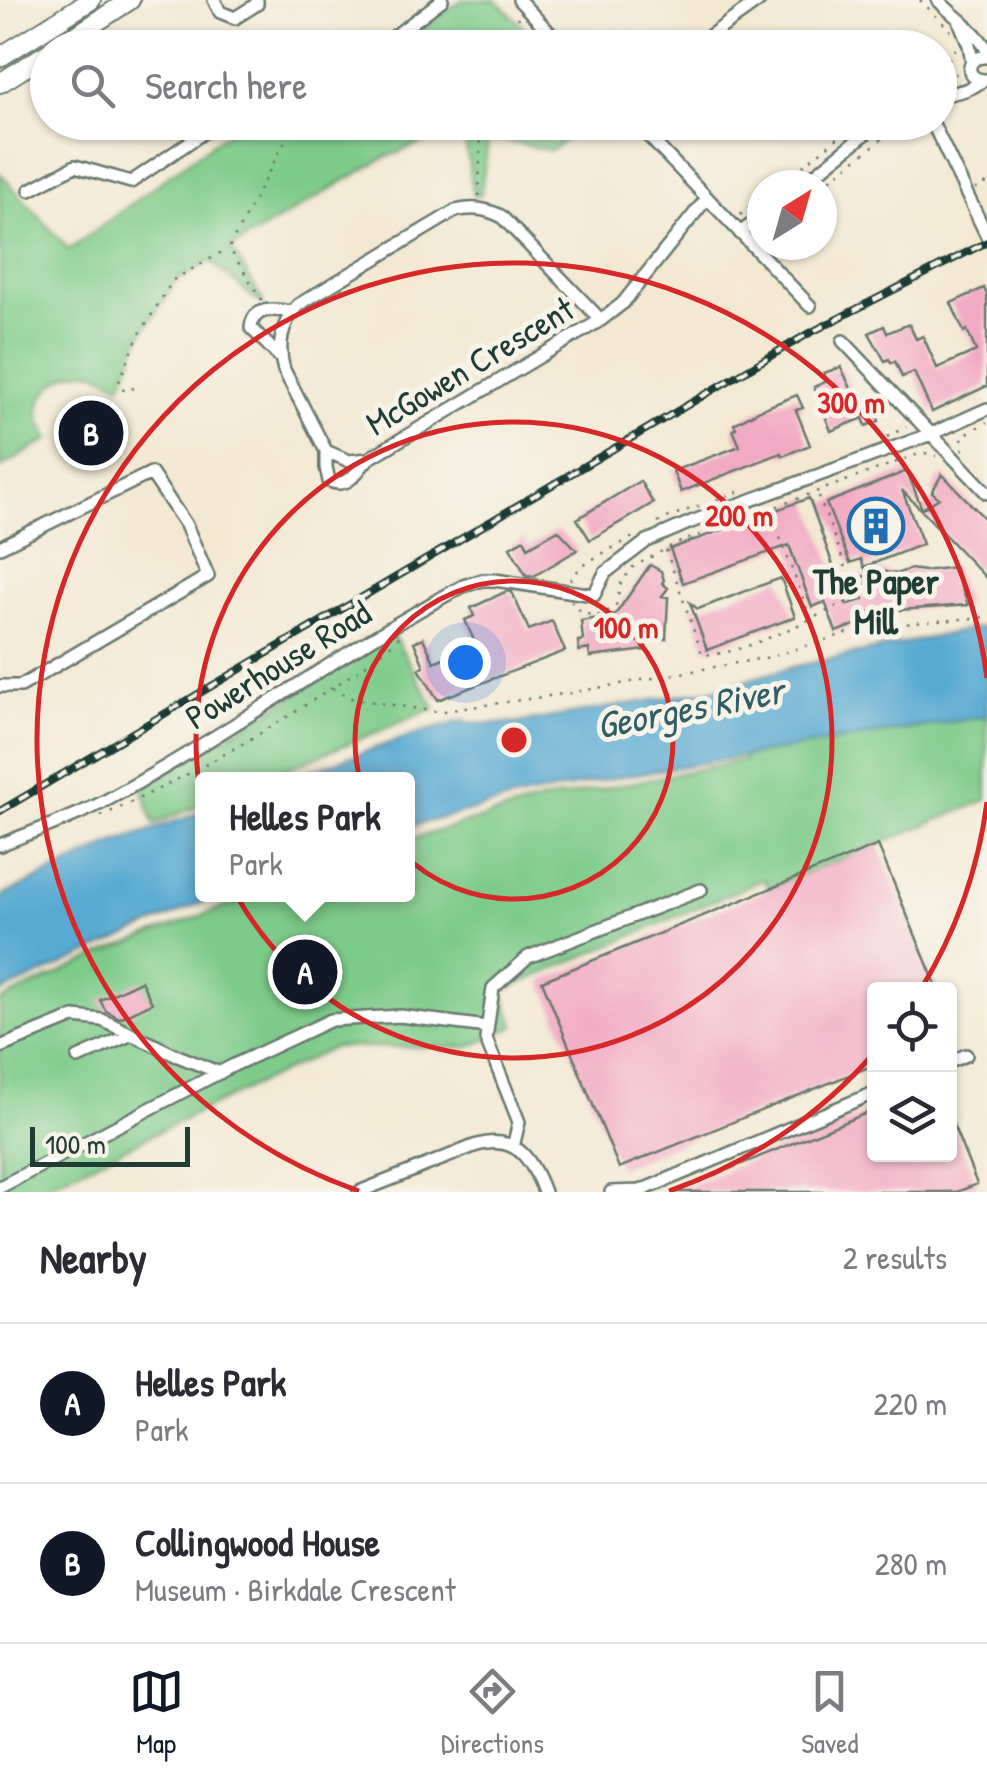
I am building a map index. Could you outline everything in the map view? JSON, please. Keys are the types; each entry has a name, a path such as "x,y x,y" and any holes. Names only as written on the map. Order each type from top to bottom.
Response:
{"highway":[{"path":"86,30 130,0"},
{"path":"42,30 87,1"},
{"path":"0,57 30,38"},
{"path":"0,83 30,64"}],"street":[{"path":"214,0 220,12 234,18 254,8 257,0"},
{"path":"403,30 442,0"},
{"path":"718,30 760,0"},
{"path":"938,0 969,45 965,67 974,78 984,81"},
{"path":"87,1 100,21"},
{"path":"523,4 547,30"},
{"path":"957,76 987,53 975,33 958,29"},
{"path":"957,93 984,81"},
{"path":"30,190 75,166 131,182 193,140"},
{"path":"652,140 810,306"},
{"path":"821,170 858,140"},
{"path":"941,140 987,236"},
{"name":"McGowen Crescent","path":"326,452 350,461 368,459 601,320 623,303 707,198"},
{"name":"McGowen Crescent","path":"368,459 348,482 339,485 330,481 326,452 281,358 250,328 255,314 291,312 308,298 455,212 478,208 501,216 512,225 601,320"},
{"path":"740,233 747,228"},
{"path":"281,358 282,334 291,312"},
{"path":"843,341 987,493"},
{"path":"767,503 987,409"},
{"path":"0,547 151,473 186,525 208,576 22,686 0,686"},
{"name":"Powerhouse Road","path":"0,845 106,801 349,651 463,586 483,580 508,581 594,595 606,573 647,541 691,522 767,503"},
{"path":"513,1147 519,1122 486,1039 492,988 528,956 701,890"},
{"path":"0,1187 220,1072 331,1020 400,1016 487,1027"},
{"path":"0,1047 74,1017 102,1020 220,1072"},
{"path":"78,1058 132,1034"},
{"path":"957,1059 966,1055"},
{"path":"611,1192 640,1192 867,1096"},
{"path":"360,1192 484,1143 496,1142 513,1147 532,1162 544,1192"}],"path":[{"path":"920,0 958,29"},
{"path":"512,30 523,4"},
{"path":"957,45 959,41 962,50"},
{"path":"957,76 965,67"},
{"path":"134,388 124,391 119,382 138,337 174,280 229,248 285,140"},
{"path":"478,208 474,198 479,198 481,140"},
{"path":"797,170 835,140"},
{"path":"837,174 881,140"},
{"path":"974,189 987,182"},
{"path":"737,215 747,209"},
{"path":"229,248 262,300"},
{"path":"965,454 961,446 964,435 987,422"},
{"path":"567,591 580,610 602,616 616,604 629,572 666,549 767,503 817,492 921,454 941,459"},
{"path":"666,549 702,654 712,655 765,640 846,602 854,592 817,492"},
{"path":"767,503 810,619"},
{"path":"332,688 350,698 437,712 570,694 770,657 867,627 987,616"},
{"path":"89,821 242,745 376,657 410,626"}],"green space":[{"path":"462,0 496,0 527,30 420,30"},
{"path":"217,140 452,140 425,142 382,159 231,248 263,301 257,301 210,261 175,282 140,337 121,385 90,371 55,383 40,407 39,419 49,439 0,468 0,173 69,250"},
{"path":"465,140 489,140 480,196 473,196"},
{"path":"502,140 565,140 551,151"},
{"path":"393,635 435,708 279,772 195,772 195,807 154,824 142,788"},
{"path":"987,716 987,800 769,889 764,879 502,991 515,1026 469,1047 334,1047 33,1192 0,1192 0,1001 104,953 237,902 415,902 415,838 541,801 744,760 744,756"}],"water":[{"name":"Georges River","path":"987,628 987,716 623,776 415,825 415,772 307,772 462,721 519,723 711,690 797,666"},
{"path":"195,814 195,902 202,902 0,993 0,897 109,845"}],"building":[{"path":"984,288 987,386 932,412 914,372 902,377 895,361 885,361 869,333 884,326 887,333 909,324 916,339 923,336 937,368 976,351 951,303"},
{"path":"841,367 857,402 870,397 879,421 866,426 863,418 831,431 814,387 827,381 824,373"},
{"path":"797,395 803,408 796,410 810,445 681,492 673,471 740,446 734,424"},
{"name":"The Paper Mill","path":"907,471 922,509 939,498 932,492 942,474 987,521 987,579 902,490 923,544 864,567 861,559 850,563 826,503"},
{"path":"640,481 653,503 590,540 577,519"},
{"path":"809,498 847,605 864,599 857,579 868,575 865,568 896,574 910,569 954,567 968,605 857,613 861,623 836,632 825,602 812,607 789,545 683,583 670,549"},
{"path":"558,530 577,550 534,576 526,575 510,547 524,539 528,547"},
{"path":"650,565 661,571 662,583 668,588 662,596 668,597 666,639 644,636 646,650 590,657 589,649 579,651 578,641 583,640 581,621 615,615"},
{"path":"781,578 795,617 707,650 690,603 698,609"},
{"path":"512,592 529,630 552,621 565,651 438,700 419,669 424,666 414,642 423,638 434,662 476,645 465,620 474,616 471,608"},
{"path":"878,845 935,982 867,982 867,1068 619,1168 542,981"},
{"path":"141,981 152,1003 120,1018 106,1011 100,1000"},
{"path":"867,1113 867,1162 957,1162 957,1134 977,1184 957,1192 673,1192"}],"railway":[{"path":"0,811 806,335 987,242"}],"place":[{"name":"Collingwood House","path":"91,433"},
{"name":"The Paper Mill","path":"876,526"},
{"name":"Helles Park","path":"305,972"}]}
